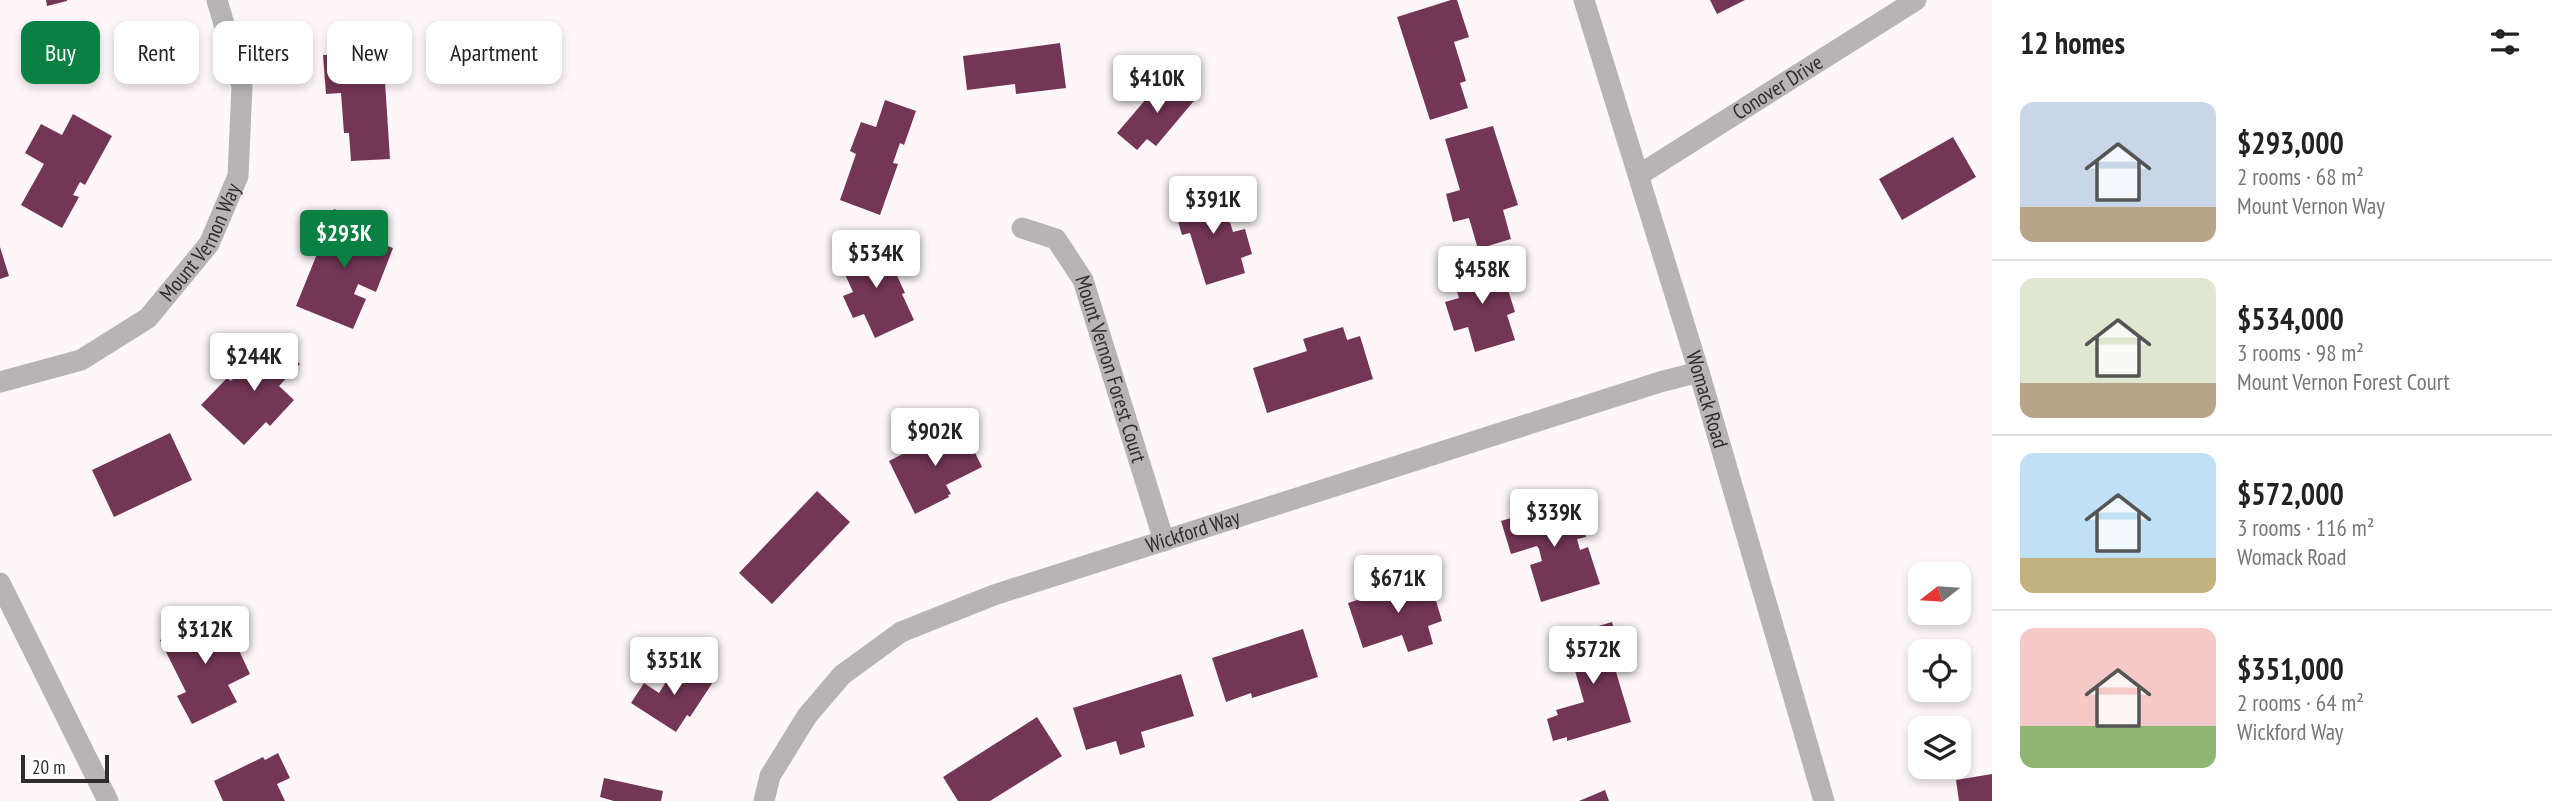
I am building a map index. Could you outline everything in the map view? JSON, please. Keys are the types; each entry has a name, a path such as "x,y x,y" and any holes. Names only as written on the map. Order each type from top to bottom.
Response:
{"street":[{"name":"Mount Vernon Way","path":"0,382 81,360 148,318 209,244 238,177 242,86 217,0"},
{"name":"Womack Road","path":"1584,0 1699,372 1824,801"},
{"name":"Conover Drive","path":"1639,175 1916,0"},
{"name":"Mount Vernon Forest Court","path":"1022,228 1056,239 1083,280 1164,541"},
{"name":"Wickford Way","path":"764,801 770,776 807,716 842,675 901,632 994,595 1660,382 1699,372"},
{"path":"0,583 108,801"}],"building":[{"path":"46,0 67,0 67,1 47,6"},
{"path":"1457,0 1469,37 1454,42 1466,81 1460,83 1468,108 1430,120 1397,17"},
{"path":"1710,0 1745,0 1717,14"},
{"path":"1060,43 1066,88 1016,94 1015,84 967,90 963,56"},
{"path":"323,55 327,55 327,84 385,84 390,159 351,161 349,133 344,133 341,93 326,94"},
{"path":"1181,81 1198,96 1156,146 1147,139 1137,150 1117,133 1158,85 1169,94"},
{"path":"885,100 916,111 904,145 900,143 893,163 898,164 880,215 840,200 856,154 850,151 861,122 876,127"},
{"path":"73,114 112,136 85,185 80,182 73,195 79,197 62,228 21,205 44,164 25,153 41,124 62,135"},
{"path":"1493,126 1518,205 1503,210 1511,239 1478,249 1469,218 1453,222 1446,194 1460,190 1445,139"},
{"path":"1953,137 1976,177 1902,220 1879,179"},
{"path":"1220,189 1233,232 1245,229 1252,254 1241,258 1245,273 1206,285 1190,233 1182,235 1173,204"},
{"path":"334,209 371,224 366,238 393,248 376,292 358,284 354,294 366,299 353,329 296,306 317,254 319,255 321,244 324,243 321,242"},
{"path":"881,241 905,293 902,294 914,320 875,338 864,314 853,318 843,296 853,292 839,261"},
{"path":"0,247 9,276 0,279"},
{"path":"1492,260 1497,276 1503,274 1515,312 1507,315 1515,340 1475,352 1468,327 1454,331 1445,302 1459,298 1451,272"},
{"path":"1343,327 1347,340 1360,336 1373,379 1267,413 1253,368 1307,351 1303,339"},
{"path":"271,338 300,364 279,386 294,400 270,426 266,422 244,445 201,405 227,378 231,381"},
{"path":"961,424 982,467 946,485 951,494 949,497 915,514 889,461"},
{"path":"170,433 192,480 114,517 92,470"},
{"path":"817,491 850,522 772,604 739,573"},
{"path":"1574,499 1586,537 1577,539 1580,550 1588,547 1600,584 1541,602 1530,565 1542,561 1539,549 1537,546 1511,554 1501,521"},
{"path":"1426,578 1429,585 1431,584 1442,621 1428,626 1433,644 1408,652 1402,635 1363,648 1348,603"},
{"path":"215,608 229,635 219,640 224,650 236,644 250,674 228,685 237,702 192,724 177,696 186,692 160,640"},
{"path":"1612,622 1623,659 1613,662 1631,722 1567,741 1567,737 1553,741 1547,719 1558,715 1556,710 1584,702 1565,636"},
{"path":"1303,629 1318,677 1252,698 1251,693 1226,702 1212,658"},
{"path":"680,660 713,682 690,717 687,715 676,732 631,703 644,683 659,693"},
{"path":"1181,674 1194,716 1141,732 1145,747 1120,755 1116,741 1086,750 1073,708"},
{"path":"1037,717 1062,756 990,801 958,801 943,777"},
{"path":"278,753 290,778 277,784 285,801 223,801 214,781 263,757 265,760"},
{"path":"1992,774 1992,801 1959,801 1956,780"},
{"path":"604,778 663,791 661,801 614,801 600,797"},
{"path":"1605,790 1609,801 1579,801"}]}
